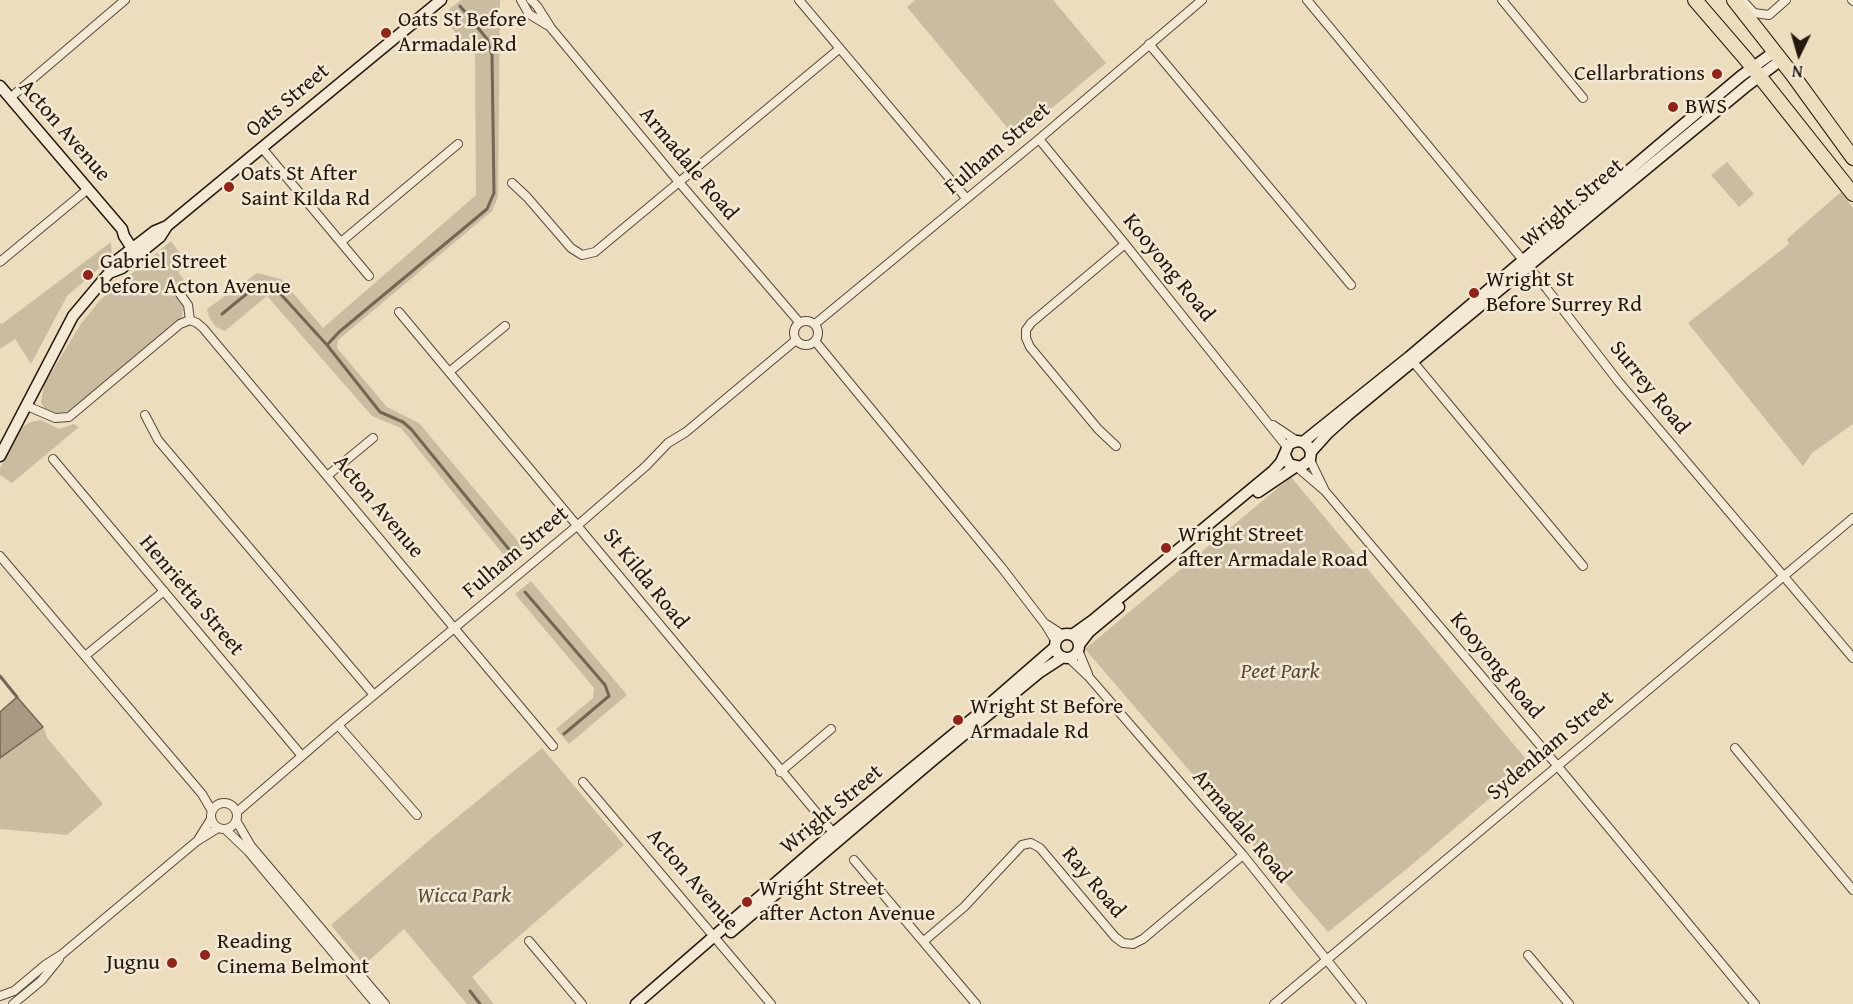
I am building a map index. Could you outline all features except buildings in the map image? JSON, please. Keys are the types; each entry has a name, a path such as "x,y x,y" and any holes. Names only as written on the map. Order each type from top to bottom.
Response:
{"highway":[{"path":"1695,0 1756,72 1853,194"},
{"path":"1734,0 1853,158"}],"street":[{"path":"10,98 125,0"},
{"name":"Armadale Road","path":"521,0 529,14 551,28"},
{"name":"Armadale Road","path":"531,0 551,28 678,181 799,322"},
{"path":"799,0 966,198"},
{"name":"Fulham Street","path":"815,324 1202,0"},
{"name":"Surrey Road","path":"1306,0 1526,264 1618,381 1853,658"},
{"path":"1502,0 1583,98"},
{"path":"1742,0 1754,13 1769,15 1786,0"},
{"name":"Oats Street","path":"0,456 73,316 109,273 116,261 138,249 155,231 167,226 435,2"},
{"path":"1149,44 1351,285"},
{"path":"512,183 571,248 582,255 595,252 839,49"},
{"name":"Wright Street","path":"1311,456 1328,433 1526,264 1666,139 1778,56"},
{"name":"Acton Avenue","path":"0,86 122,229 129,231 138,249"},
{"name":"Kooyong Road","path":"1038,139 1267,421 1293,446"},
{"path":"341,242 458,144"},
{"path":"262,148 369,276"},
{"path":"0,262 88,189"},
{"path":"1116,446 1098,429 1030,347 1026,338 1026,330 1031,323 1125,244"},
{"name":"Acton Avenue","path":"180,294 188,305 190,320 197,322 203,328 553,746"},
{"name":"St Kilda Road","path":"399,312 836,837"},
{"path":"27,406 55,418 69,417 180,324 190,320"},
{"path":"811,321 815,324 818,330 815,341 808,345 796,340 795,327 799,322 811,321"},
{"path":"449,372 505,326"},
{"name":"Fulham Street","path":"234,808 258,793 578,525 646,466 668,443 686,432 796,340"},
{"path":"815,341 1045,624 1062,640 1076,639 1078,647"},
{"path":"1411,360 1583,566"},
{"name":"Wright Street","path":"636,1004 717,939 1062,640 1093,620 1274,471 1293,446 1411,360"},
{"path":"145,415 158,440 374,695"},
{"path":"327,476 373,438"},
{"path":"1062,640 1058,653 1066,657 1075,655 1089,632 1132,595 1263,489 1296,467 1305,465 1311,456 1308,446 1293,446 1287,462 1296,467"},
{"name":"Kooyong Road","path":"1311,456 1325,490"},
{"name":"Henrietta Street","path":"53,459 302,756"},
{"name":"Kooyong Road","path":"1296,467 1325,490 1755,1004"},
{"name":"Sydenham Street","path":"1274,1004 1853,518"},
{"path":"0,556 202,794 211,815 222,829 248,851 376,1004"},
{"path":"85,656 164,591"},
{"name":"Armadale Road","path":"1078,647 1088,676"},
{"name":"Armadale Road","path":"1066,657 1088,676 1243,855 1362,1004"},
{"name":"Wright Street","path":"836,837 1032,679 1066,657"},
{"path":"338,724 417,815"},
{"path":"780,772 831,729"},
{"path":"1735,748 1853,890"},
{"name":"Acton Avenue","path":"583,782 771,1004"},
{"path":"202,794 219,804 234,808 237,822 251,846 385,1004"},
{"path":"197,841 219,804"},
{"path":"13,1004 41,981 62,955 197,841 222,829 231,828 237,822"},
{"name":"Ray Road","path":"924,941 964,907 1022,845 1031,843 1040,849 1115,937 1123,943 1133,944 1143,939 1243,855"},
{"path":"855,860 976,1004"},
{"name":"Wright Street","path":"646,1004 717,939"},
{"path":"529,941 582,1004"},
{"path":"6,1004 0,998 14,991 45,964 62,955"},
{"path":"1528,955 1569,1004"}],"green space":[{"path":"461,0 500,0 498,197 492,211 338,340 337,348 387,407 419,423 517,540 522,551 521,555 511,564 401,428 372,416 267,296 225,331 216,327 207,309 257,273 281,279 323,328 476,195 475,55 441,16"},
{"path":"915,0 1053,0 1106,63 1016,138 907,7"},
{"path":"1727,162 1754,194 1739,207 1711,175"},
{"path":"1841,192 1853,208 1853,424 1812,453 1803,466 1688,323 1789,244 1787,239"},
{"path":"171,241 187,264 178,272 188,285 179,287 174,293 183,308 182,317 71,411 55,413 44,408 41,402 44,385 80,325 100,300"},
{"path":"111,242 112,257 67,296 31,364 15,339 0,349 0,323 2,324"},
{"path":"41,420 59,429 74,424 79,427 12,483 0,475 0,468 22,427"},
{"name":"Peet Park","path":"1291,477 1530,764 1408,868 1328,932 1085,649"},
{"path":"531,581 627,695 569,744 556,729 593,698 594,688 515,594"},
{"path":"43,727 48,739 103,804 67,835 0,829 0,758"},
{"name":"Wicca Park","path":"542,748 624,845 472,977 494,1004 467,1004 404,929 364,965 331,925"}],"shaded area":[{"path":"17,697 43,727 0,758 0,712"}],"waterway":[{"path":"327,345 339,332 487,209 494,193 492,55 487,39 460,6"},
{"path":"222,314 255,287 265,283 276,289 327,345 380,412 403,422 411,429 512,553"},
{"path":"525,592 605,685 609,696 564,734"},
{"path":"0,676 17,697"},
{"path":"470,991 480,1004"}],"place":[{"name":"Oats St Before Armadale Rd","path":"386,33"},
{"name":"Cellarbrations","path":"1717,74"},
{"name":"BWS","path":"1673,107"},
{"name":"Oats St After Saint Kilda Rd","path":"229,187"},
{"name":"Gabriel Street before Acton Avenue","path":"88,275"},
{"name":"Wright St Before Surrey Rd","path":"1474,293"},
{"name":"Wright Street after Armadale Road","path":"1166,548"},
{"name":"Wright St Before Armadale Rd","path":"958,720"},
{"name":"Wright Street after Acton Avenue","path":"747,902"},
{"name":"Reading Cinema Belmont","path":"205,955"},
{"name":"Jugnu","path":"172,963"}]}
